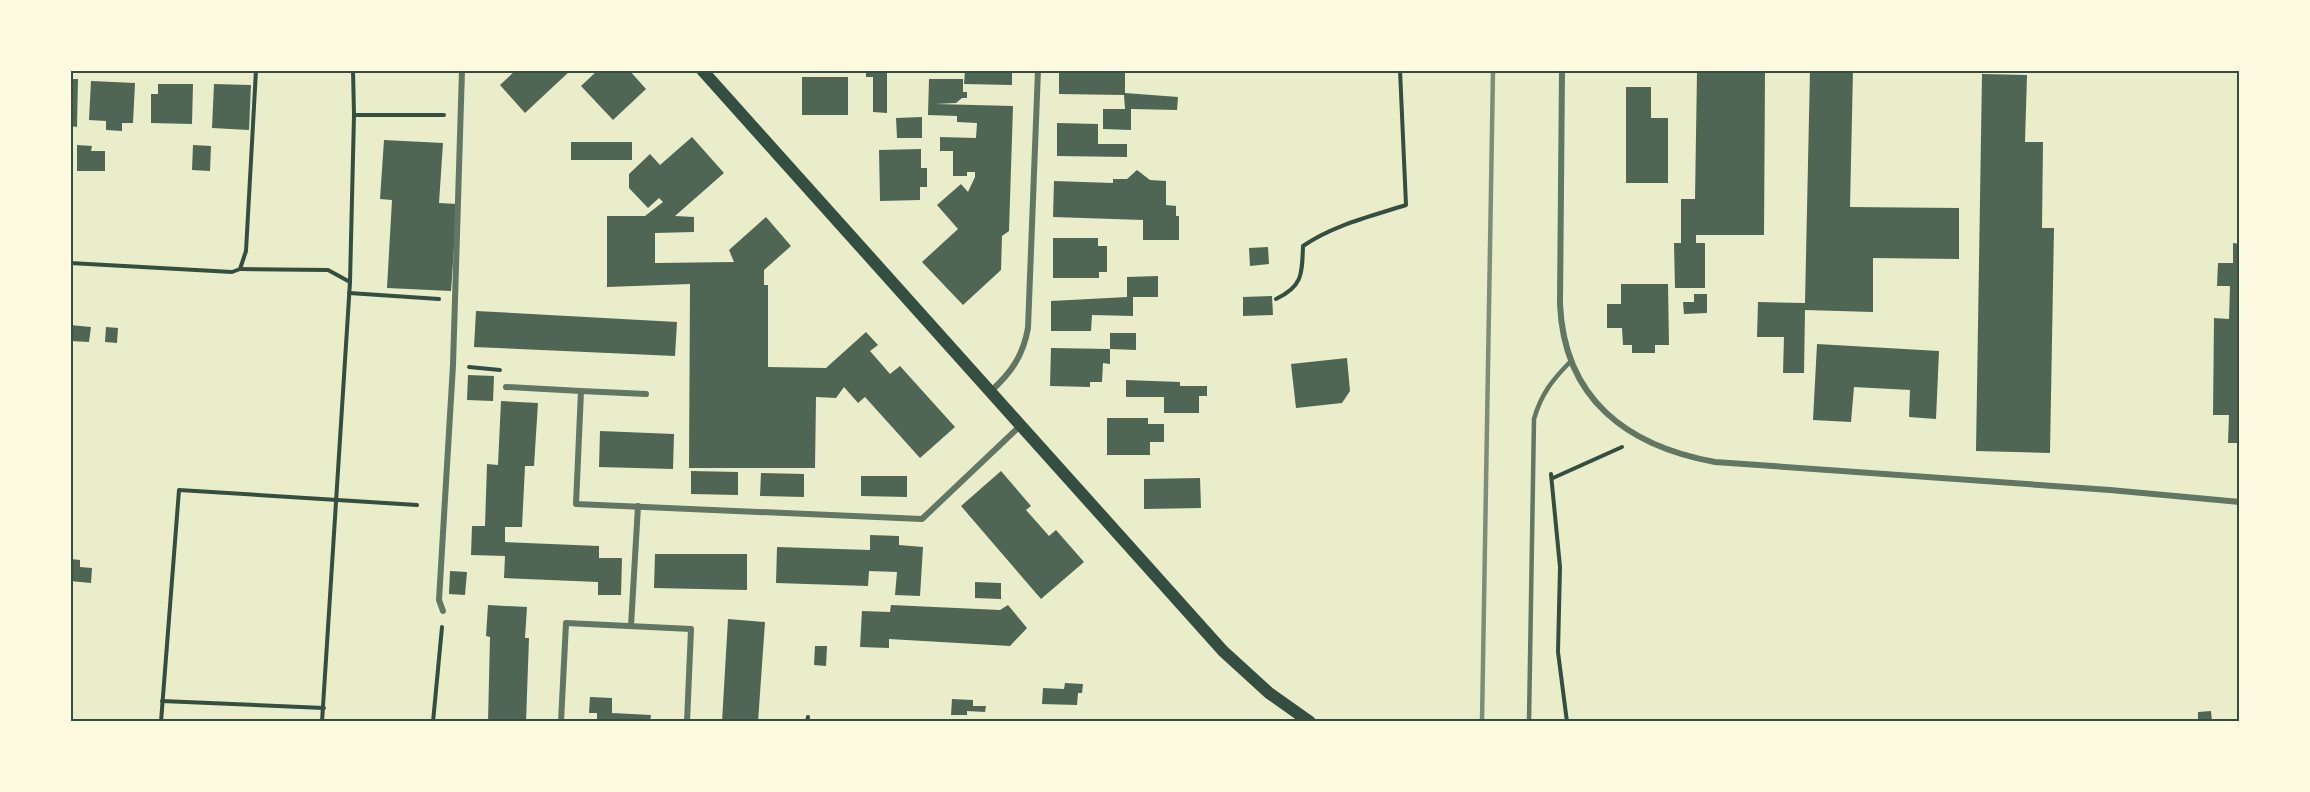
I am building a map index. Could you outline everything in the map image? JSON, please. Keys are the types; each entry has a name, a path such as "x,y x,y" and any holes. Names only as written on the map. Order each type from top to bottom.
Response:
{"main road":[{"path":"702,70 1019,427 1223,651 1269,693 1310,722"}],"street":[{"path":"443,611 439,600 453,365 462,70"},
{"path":"990,392 1010,374 1019,359 1028,328 1038,70"},
{"path":"1562,70 1560,304 1562,334 1571,361 1596,402 1619,425 1640,440 1686,457 1715,462 2110,490 2240,502"},
{"path":"506,387 646,394"},
{"path":"581,391 576,504 922,519 1019,427"},
{"path":"631,626 638,506"},
{"path":"561,722 566,623 691,629 687,722"}],"lane":[{"path":"1530,722 1532,442 1539,402 1550,381 1571,361"}],"path":[{"path":"240,269 246,251 256,70"},
{"path":"322,722 350,282 353,70"},
{"path":"1276,299 1291,292 1301,277 1303,246 1314,238 1355,221 1406,205 1400,70"},
{"path":"354,115 461,115"},
{"path":"70,263 232,272 240,269 328,270 350,282"},
{"path":"349,293 424,298"},
{"path":"453,365 507,371 506,387"},
{"path":"1532,496 1553,478 1573,467 1640,440"},
{"path":"1532,442 1543,456 1553,478 1560,567 1558,652 1567,722"},
{"path":"161,722 179,490 417,505"},
{"path":"433,722 443,611"},
{"path":"162,701 324,708"}],"building":[{"path":"516,70 571,70 525,113 500,85"},
{"path":"598,70 629,70 646,89 613,120 581,86"},
{"path":"866,70 887,70 887,113 873,112 873,77 866,77"},
{"path":"965,70 1012,70 1012,85 964,84"},
{"path":"1059,70 1125,70 1125,93 1178,97 1177,110 1131,109 1131,130 1103,129 1103,109 1125,109 1124,95 1059,94"},
{"path":"1810,70 1853,70 1850,207 1959,208 1959,259 1873,258 1873,312 1805,310 1804,373 1783,373 1784,337 1757,337 1758,302 1805,303"},
{"path":"1697,72 1765,73 1764,235 1696,235 1696,243 1705,243 1705,288 1675,288 1674,243 1681,243 1681,199 1695,199"},
{"path":"1982,74 2027,75 2025,142 2043,142 2042,228 2054,228 2050,453 1976,451"},
{"path":"802,77 848,77 848,115 802,115"},
{"path":"70,79 78,79 77,127 70,126"},
{"path":"929,79 963,79 963,92 967,92 967,98 962,98 956,103 935,104 1013,106 1009,231 1002,236 1001,270 963,305 922,262 958,229 937,205 961,184 968,192 975,177 975,172 967,172 967,176 953,176 953,151 940,151 940,137 976,138 977,123 957,122 957,116 928,115"},
{"path":"91,81 135,83 133,123 122,123 122,131 106,130 106,121 89,120"},
{"path":"158,84 193,84 192,124 151,123 151,94 158,94"},
{"path":"214,84 251,85 249,130 212,128"},
{"path":"1626,87 1651,87 1651,118 1668,118 1668,183 1626,183"},
{"path":"922,117 922,138 897,138 896,118"},
{"path":"1057,123 1098,124 1098,144 1127,144 1127,157 1057,156"},
{"path":"692,137 724,173 675,216 694,217 694,232 655,233 655,263 734,262 729,250 766,217 791,246 764,270 764,285 768,285 768,367 826,368 866,332 878,345 870,351 890,374 900,366 955,427 920,458 865,397 858,403 844,387 836,398 816,397 815,468 689,468 690,284 607,287 607,216 645,216 663,202 659,198 648,208 629,188 629,174 650,154 660,165"},
{"path":"384,140 443,143 439,203 457,204 451,291 387,288 392,200 380,199"},
{"path":"571,142 632,142 632,160 571,160"},
{"path":"77,145 92,146 91,151 105,151 105,171 77,171"},
{"path":"193,145 211,146 210,171 192,170"},
{"path":"921,149 921,168 927,168 927,187 920,187 920,200 880,201 879,150"},
{"path":"1137,170 1150,180 1166,181 1166,205 1176,206 1176,216 1179,216 1179,240 1143,240 1143,220 1053,217 1054,181 1113,183 1113,179 1127,179"},
{"path":"1053,238 1098,238 1098,246 1107,246 1107,272 1099,272 1099,278 1053,278"},
{"path":"2233,243 2240,244 2240,443 2228,443 2229,415 2213,415 2214,318 2229,319 2230,286 2217,286 2218,263 2233,263"},
{"path":"1268,247 1269,264 1250,266 1249,248"},
{"path":"1158,276 1158,297 1133,297 1133,316 1092,315 1091,331 1051,331 1051,301 1127,297 1127,277"},
{"path":"1621,284 1668,284 1669,345 1655,345 1655,353 1632,353 1632,345 1623,345 1622,328 1607,328 1607,304 1621,304"},
{"path":"1694,294 1707,294 1707,313 1684,314 1683,302 1694,302"},
{"path":"1272,296 1273,315 1243,316 1243,297"},
{"path":"476,311 677,322 675,356 474,347"},
{"path":"70,325 91,327 89,342 70,341"},
{"path":"106,327 118,328 117,343 105,342"},
{"path":"1110,333 1136,333 1136,350 1110,349"},
{"path":"1817,344 1939,351 1936,419 1909,417 1910,390 1854,387 1851,422 1813,420"},
{"path":"1051,348 1110,349 1110,364 1103,363 1102,382 1090,382 1090,387 1050,386"},
{"path":"1347,358 1350,391 1342,403 1296,408 1291,364"},
{"path":"468,375 494,376 493,401 467,400"},
{"path":"1126,380 1180,382 1180,386 1207,386 1207,396 1199,396 1199,413 1164,413 1164,397 1126,397"},
{"path":"501,401 538,403 534,466 525,466 522,527 505,527 505,542 599,546 599,558 622,558 621,595 598,595 598,582 504,578 505,556 471,555 472,526 485,526 487,464 498,465"},
{"path":"1107,418 1148,418 1148,424 1164,424 1164,442 1150,442 1150,455 1107,455"},
{"path":"600,431 674,434 673,469 599,467"},
{"path":"691,471 738,472 738,495 691,494"},
{"path":"1001,471 1031,506 1026,510 1049,536 1056,530 1084,562 1041,599 961,506"},
{"path":"761,473 804,474 804,497 760,496"},
{"path":"861,476 907,476 907,497 861,496"},
{"path":"1200,478 1201,508 1144,509 1144,479"},
{"path":"870,535 899,536 899,545 923,547 920,596 895,595 897,572 869,571 868,586 776,583 777,547 870,550"},
{"path":"655,554 747,554 747,590 654,588"},
{"path":"70,559 80,560 80,567 92,568 91,583 70,581"},
{"path":"450,571 467,572 465,595 449,594"},
{"path":"975,582 1001,583 1001,599 975,598"},
{"path":"488,605 527,607 525,638 529,638 526,722 488,722 490,637 486,636"},
{"path":"891,605 1000,610 1008,605 1027,628 1010,646 889,639 889,648 860,647 862,611 890,612"},
{"path":"728,619 765,622 758,722 722,722"},
{"path":"815,646 827,646 826,666 814,665"},
{"path":"1065,683 1083,684 1082,693 1078,693 1077,705 1042,704 1043,688 1064,689"},
{"path":"590,697 612,698 612,713 651,715 650,722 597,722 597,713 589,713"},
{"path":"952,699 973,700 973,706 986,706 985,712 967,711 967,715 951,715"},
{"path":"2211,711 2212,722 2198,722 2198,712"}],"railway":[{"path":"1482,722 1493,70"}]}
